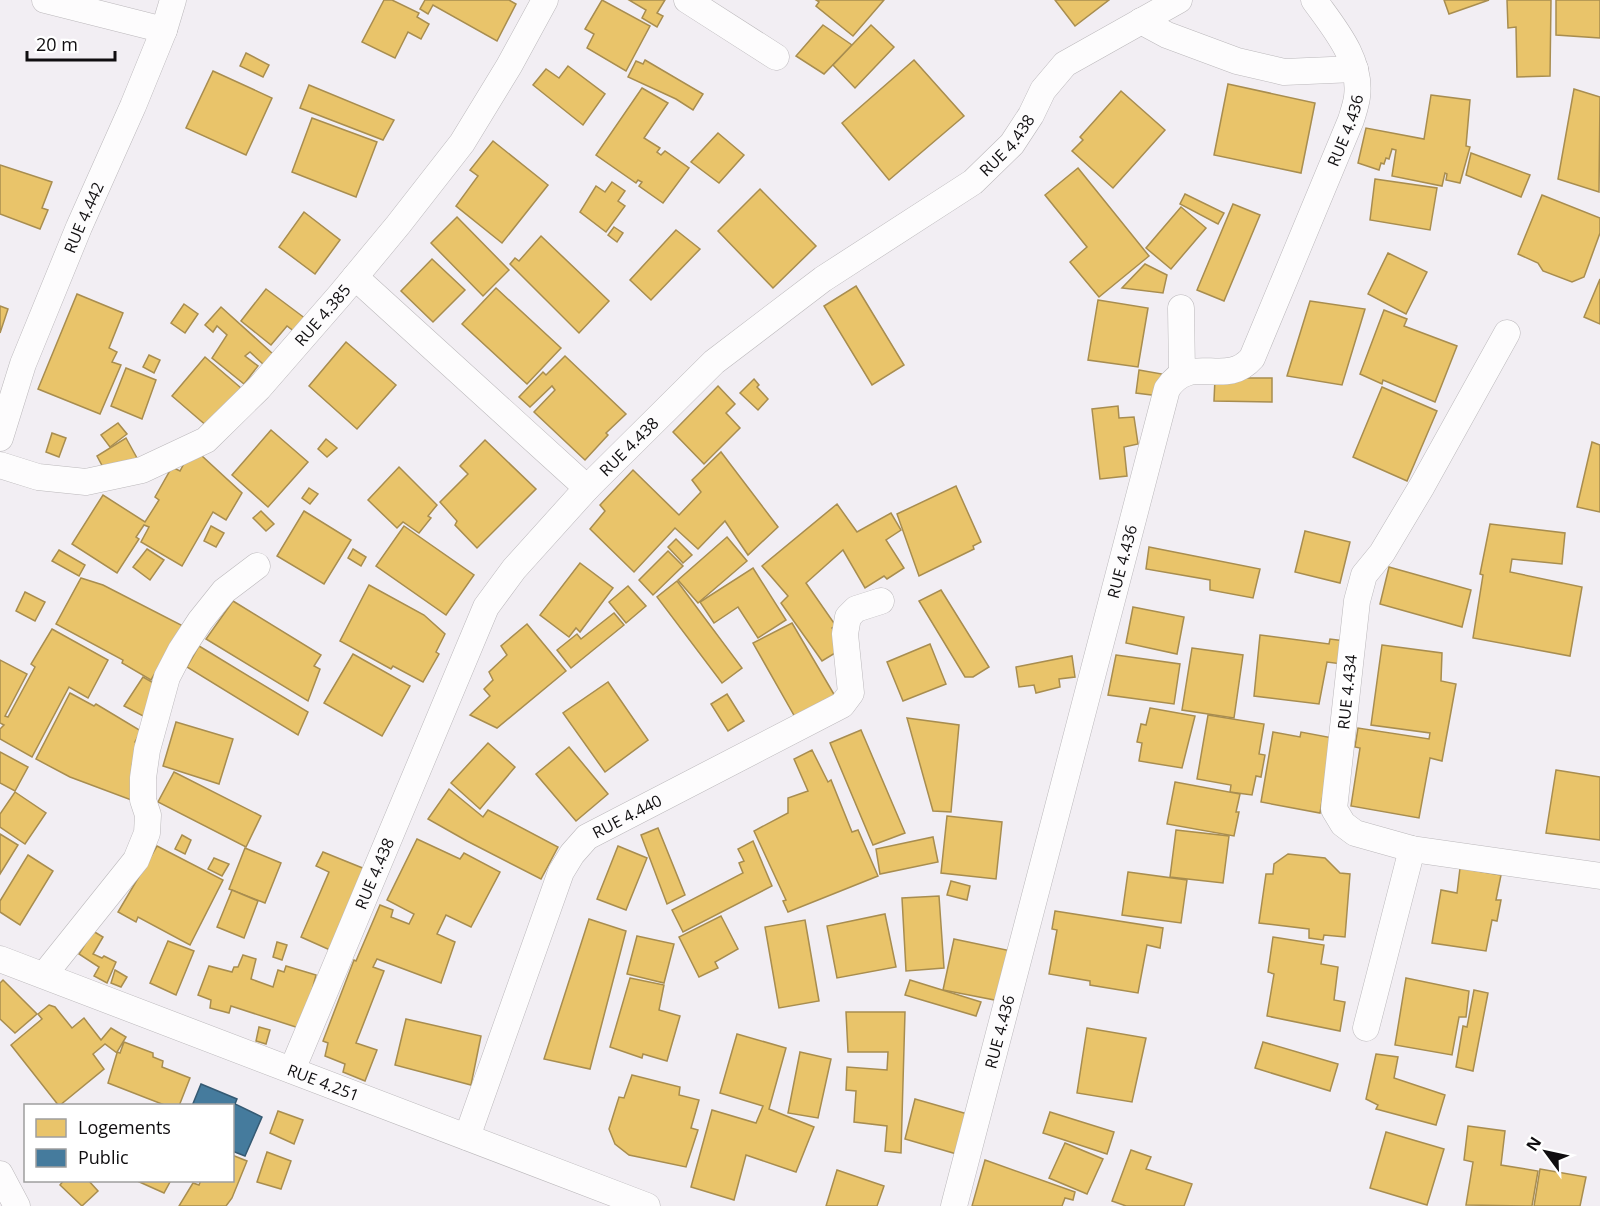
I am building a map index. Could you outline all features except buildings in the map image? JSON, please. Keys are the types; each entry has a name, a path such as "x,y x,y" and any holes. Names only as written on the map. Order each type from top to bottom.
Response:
{"street":[{"path":"45,0 164,30"},
{"name":"RUE 4.442","path":"0,438 27,353 164,30 173,0"},
{"name":"RUE 4.385","path":"0,465 38,477 86,482 142,470 206,440 259,388 355,277 462,143 509,66 545,0"},
{"path":"687,0 776,57"},
{"name":"RUE 4.438","path":"292,1070 486,607 513,569 587,488 714,362 823,279 973,182 1012,144 1031,115 1043,90 1065,64 1179,0"},
{"name":"RUE 4.436","path":"954,1206 1167,389 1182,373 1235,371 1245,366 1252,358 1351,120 1357,97 1356,69 1342,40 1314,0"},
{"path":"1141,21 1167,35 1238,61 1284,72 1356,69"},
{"path":"355,277 587,488"},
{"path":"1181,308 1182,373"},
{"name":"RUE 4.434","path":"1507,333 1422,486 1382,553 1364,575 1357,601 1334,808 1343,824 1354,833 1412,849 1600,876"},
{"path":"44,975 136,860 147,833 148,815 143,801 147,750 167,676 200,621 224,591 257,566"},
{"name":"RUE 4.440","path":"467,1137 561,872 572,854 587,837 842,705 851,693 845,634 848,617 856,609 881,601"},
{"path":"1366,1028 1412,849"},
{"name":"RUE 4.251","path":"0,959 646,1206"},
{"path":"0,1174 17,1206"}]}
